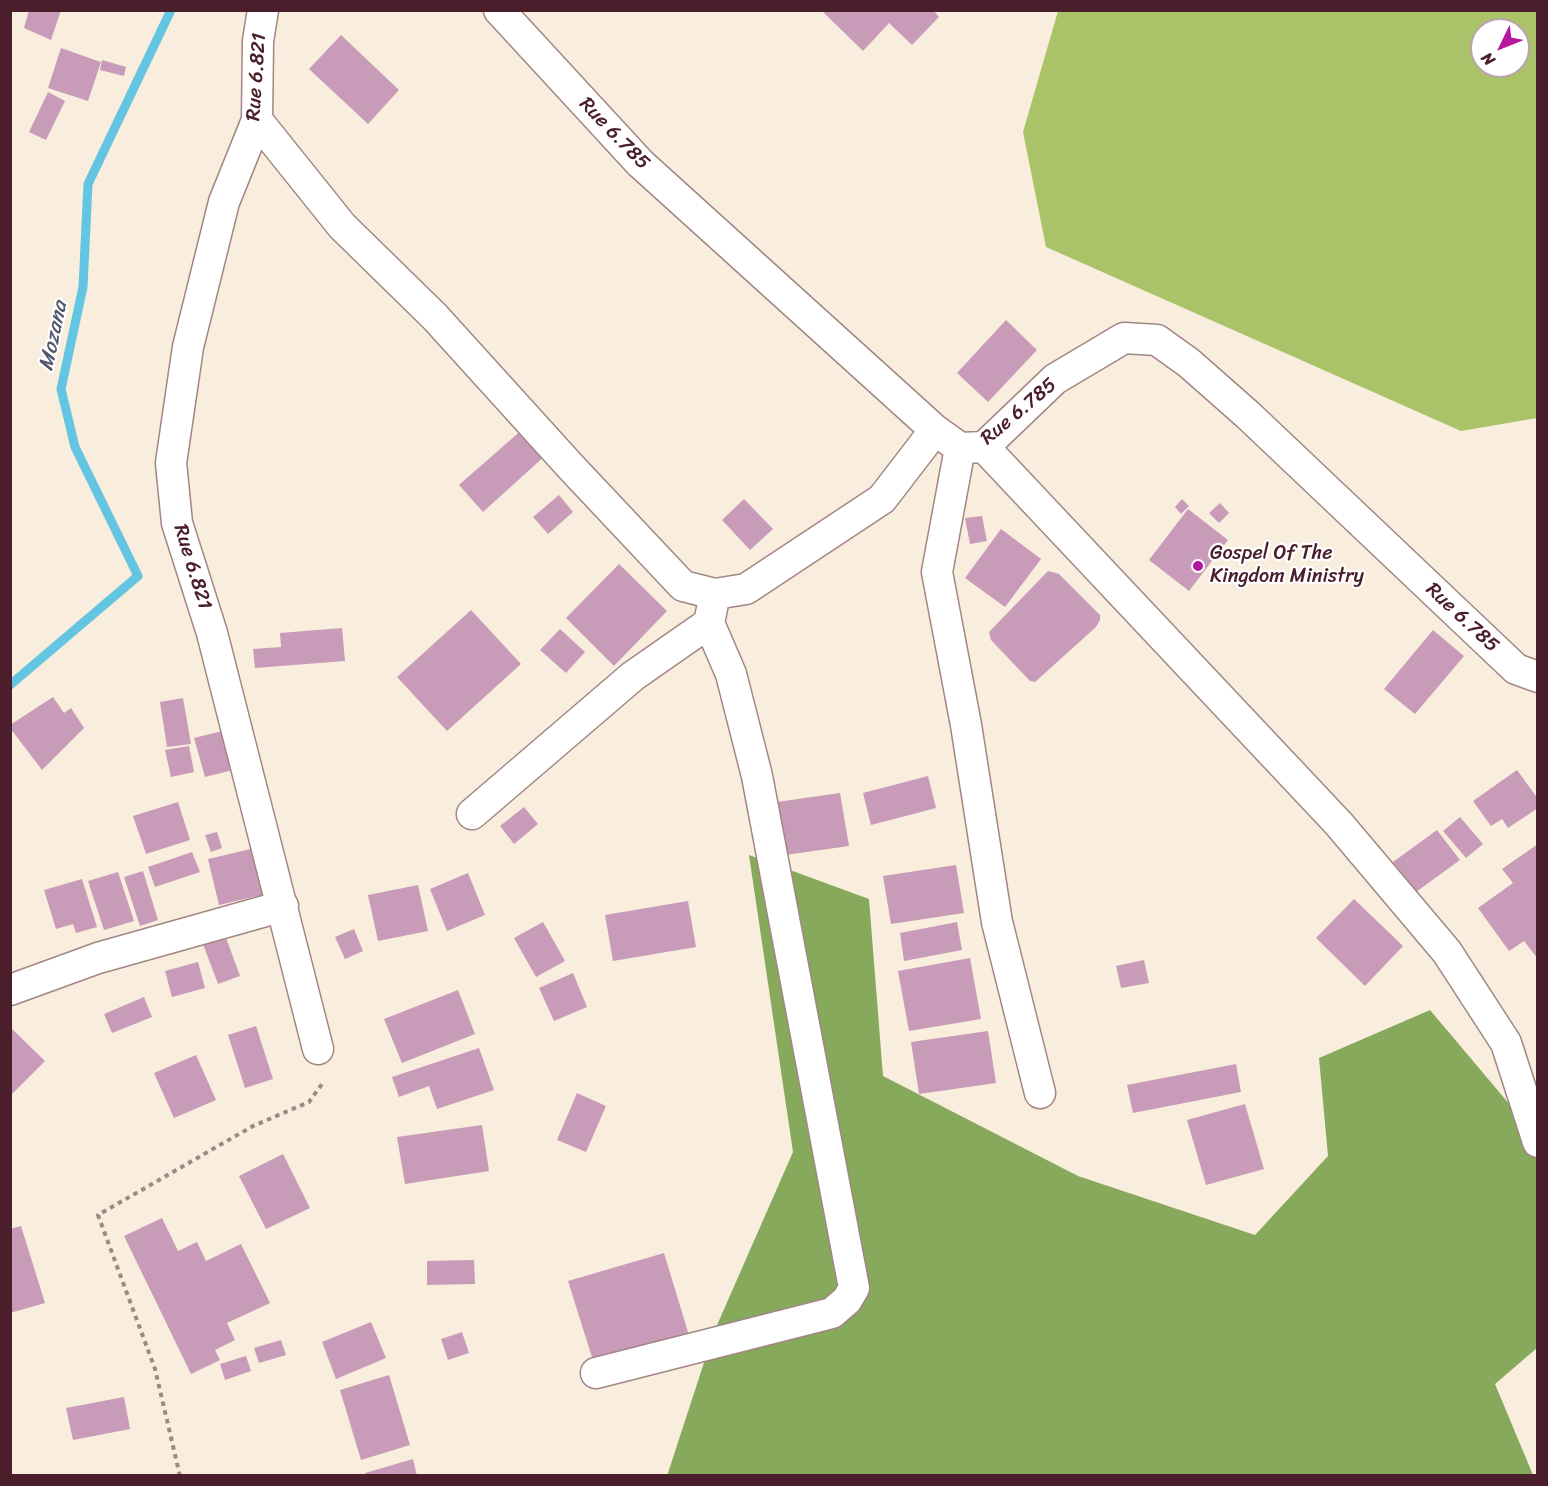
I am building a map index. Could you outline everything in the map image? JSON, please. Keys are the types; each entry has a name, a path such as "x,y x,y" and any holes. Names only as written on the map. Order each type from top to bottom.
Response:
{"street":[{"name":"Rue 6.821","path":"262,10 258,41 257,120 224,202 188,347 171,463 177,523 212,633 318,1049"},
{"name":"Rue 6.785","path":"499,10 640,163 935,430 972,447 1055,380 1124,338 1157,340 1189,363 1248,415 1516,669 1538,677"},
{"path":"257,120 342,226 435,316 571,467 683,586 712,608 731,674 758,776 854,1288 846,1300 832,1313 596,1373"},
{"path":"472,814 712,608 746,589 882,499 935,430"},
{"path":"1040,1093 997,922 966,725 937,572 972,447 1339,824 1447,952 1506,1043 1538,1142"},
{"path":"10,990 98,958 283,906"}],"path":[{"path":"180,1476 155,1369 98,1215 253,1126 309,1102 322,1084 318,1049"}],"green space":[{"path":"1058,11 1537,11 1537,418 1461,431 1046,247 1023,132"},
{"path":"749,855 869,899 883,1076 1078,1176 1255,1235 1328,1156 1319,1058 1430,1010 1537,1137 1537,1348 1495,1384 1533,1475 667,1476 714,1332 793,1152"}],"building":[{"path":"29,10 61,10 51,40 24,28"},
{"path":"821,10 933,10 939,17 912,45 889,23 863,51"},
{"path":"341,35 399,90 368,124 309,69"},
{"path":"61,48 101,62 88,101 48,88"},
{"path":"102,60 126,67 124,76 100,70"},
{"path":"48,92 65,101 46,140 29,132"},
{"path":"1006,320 1037,350 988,402 957,373"},
{"path":"524,428 547,454 483,512 459,485"},
{"path":"559,495 573,512 548,534 533,517"},
{"path":"744,499 773,529 750,550 722,520"},
{"path":"1182,499 1189,506 1181,514 1175,507"},
{"path":"1220,503 1229,513 1219,523 1209,513"},
{"path":"1188,509 1228,540 1189,591 1149,560"},
{"path":"982,516 987,541 970,544 965,518"},
{"path":"1001,529 1041,559 1005,607 965,578"},
{"path":"619,564 667,611 614,666 566,618"},
{"path":"1048,571 1059,574 1100,615 1100,620 1096,627 1035,682 1030,681 991,640 989,632"},
{"path":"471,610 521,664 447,731 397,677"},
{"path":"342,628 345,661 255,668 253,649 281,647 280,633"},
{"path":"560,629 585,652 566,673 540,650"},
{"path":"1433,630 1464,656 1415,714 1384,689"},
{"path":"53,697 64,713 71,708 84,728 42,770 10,725"},
{"path":"183,698 191,744 167,747 160,702"},
{"path":"230,729 237,769 205,777 194,738"},
{"path":"189,746 194,772 171,777 165,750"},
{"path":"1517,770 1538,799 1538,808 1508,828 1502,819 1491,826 1473,801"},
{"path":"928,776 936,808 871,825 863,793"},
{"path":"840,793 849,846 785,855 777,802"},
{"path":"178,802 190,840 146,854 133,816"},
{"path":"524,807 538,824 514,844 500,826"},
{"path":"1460,817 1483,844 1466,858 1443,831"},
{"path":"1437,830 1460,860 1416,892 1393,862"},
{"path":"217,832 222,848 211,852 205,835"},
{"path":"1538,844 1538,959 1524,941 1509,951 1478,908 1513,883 1502,869"},
{"path":"255,848 266,894 219,905 208,859"},
{"path":"192,852 200,872 155,887 148,867"},
{"path":"956,865 964,913 891,924 883,876"},
{"path":"143,871 158,920 140,926 124,877"},
{"path":"118,872 134,921 104,930 88,881"},
{"path":"468,873 485,915 447,931 430,889"},
{"path":"82,879 97,927 76,933 73,924 56,929 44,890"},
{"path":"418,885 428,931 378,941 368,895"},
{"path":"1354,899 1403,946 1365,986 1316,938"},
{"path":"688,901 696,947 613,961 605,915"},
{"path":"543,922 565,961 536,977 514,938"},
{"path":"957,922 962,950 904,961 900,933"},
{"path":"354,929 363,951 345,959 335,937"},
{"path":"225,935 240,976 218,984 203,944"},
{"path":"970,958 981,1019 909,1031 898,971"},
{"path":"1144,960 1149,983 1121,988 1116,966"},
{"path":"198,962 205,988 172,997 165,971"},
{"path":"573,973 587,1007 554,1021 539,988"},
{"path":"458,990 475,1034 402,1063 384,1019"},
{"path":"144,997 152,1017 112,1033 104,1014"},
{"path":"256,1026 273,1079 245,1088 228,1035"},
{"path":"10,1027 45,1061 10,1096"},
{"path":"988,1031 996,1083 919,1094 911,1042"},
{"path":"479,1048 494,1090 437,1109 429,1086 399,1097 392,1077"},
{"path":"196,1055 216,1100 174,1118 154,1073"},
{"path":"1236,1064 1241,1092 1133,1113 1127,1085"},
{"path":"577,1093 606,1106 586,1152 557,1140"},
{"path":"1245,1104 1264,1169 1206,1185 1187,1120"},
{"path":"482,1125 489,1171 405,1184 397,1137"},
{"path":"283,1154 310,1208 266,1229 239,1176"},
{"path":"162,1218 178,1251 197,1242 206,1261 241,1244 270,1303 227,1323 235,1340 215,1350 220,1360 191,1374 124,1236"},
{"path":"21,1226 45,1303 10,1313 10,1229"},
{"path":"664,1253 691,1342 596,1370 568,1281"},
{"path":"474,1260 475,1284 427,1285 427,1261"},
{"path":"371,1322 386,1358 336,1379 322,1342"},
{"path":"462,1332 469,1353 448,1360 441,1339"},
{"path":"281,1340 286,1355 259,1363 254,1348"},
{"path":"246,1356 251,1371 225,1380 220,1364"},
{"path":"389,1375 410,1445 361,1460 340,1390"},
{"path":"124,1397 130,1429 73,1440 66,1408"},
{"path":"413,1459 417,1476 366,1476 365,1473"}],"waterway":[{"name":"Mozana","path":"10,685 138,576 75,447 61,389 83,287 88,184 171,10"}],"place":[{"name":"Gospel Of The Kingdom Ministry","path":"1198,566"}]}
